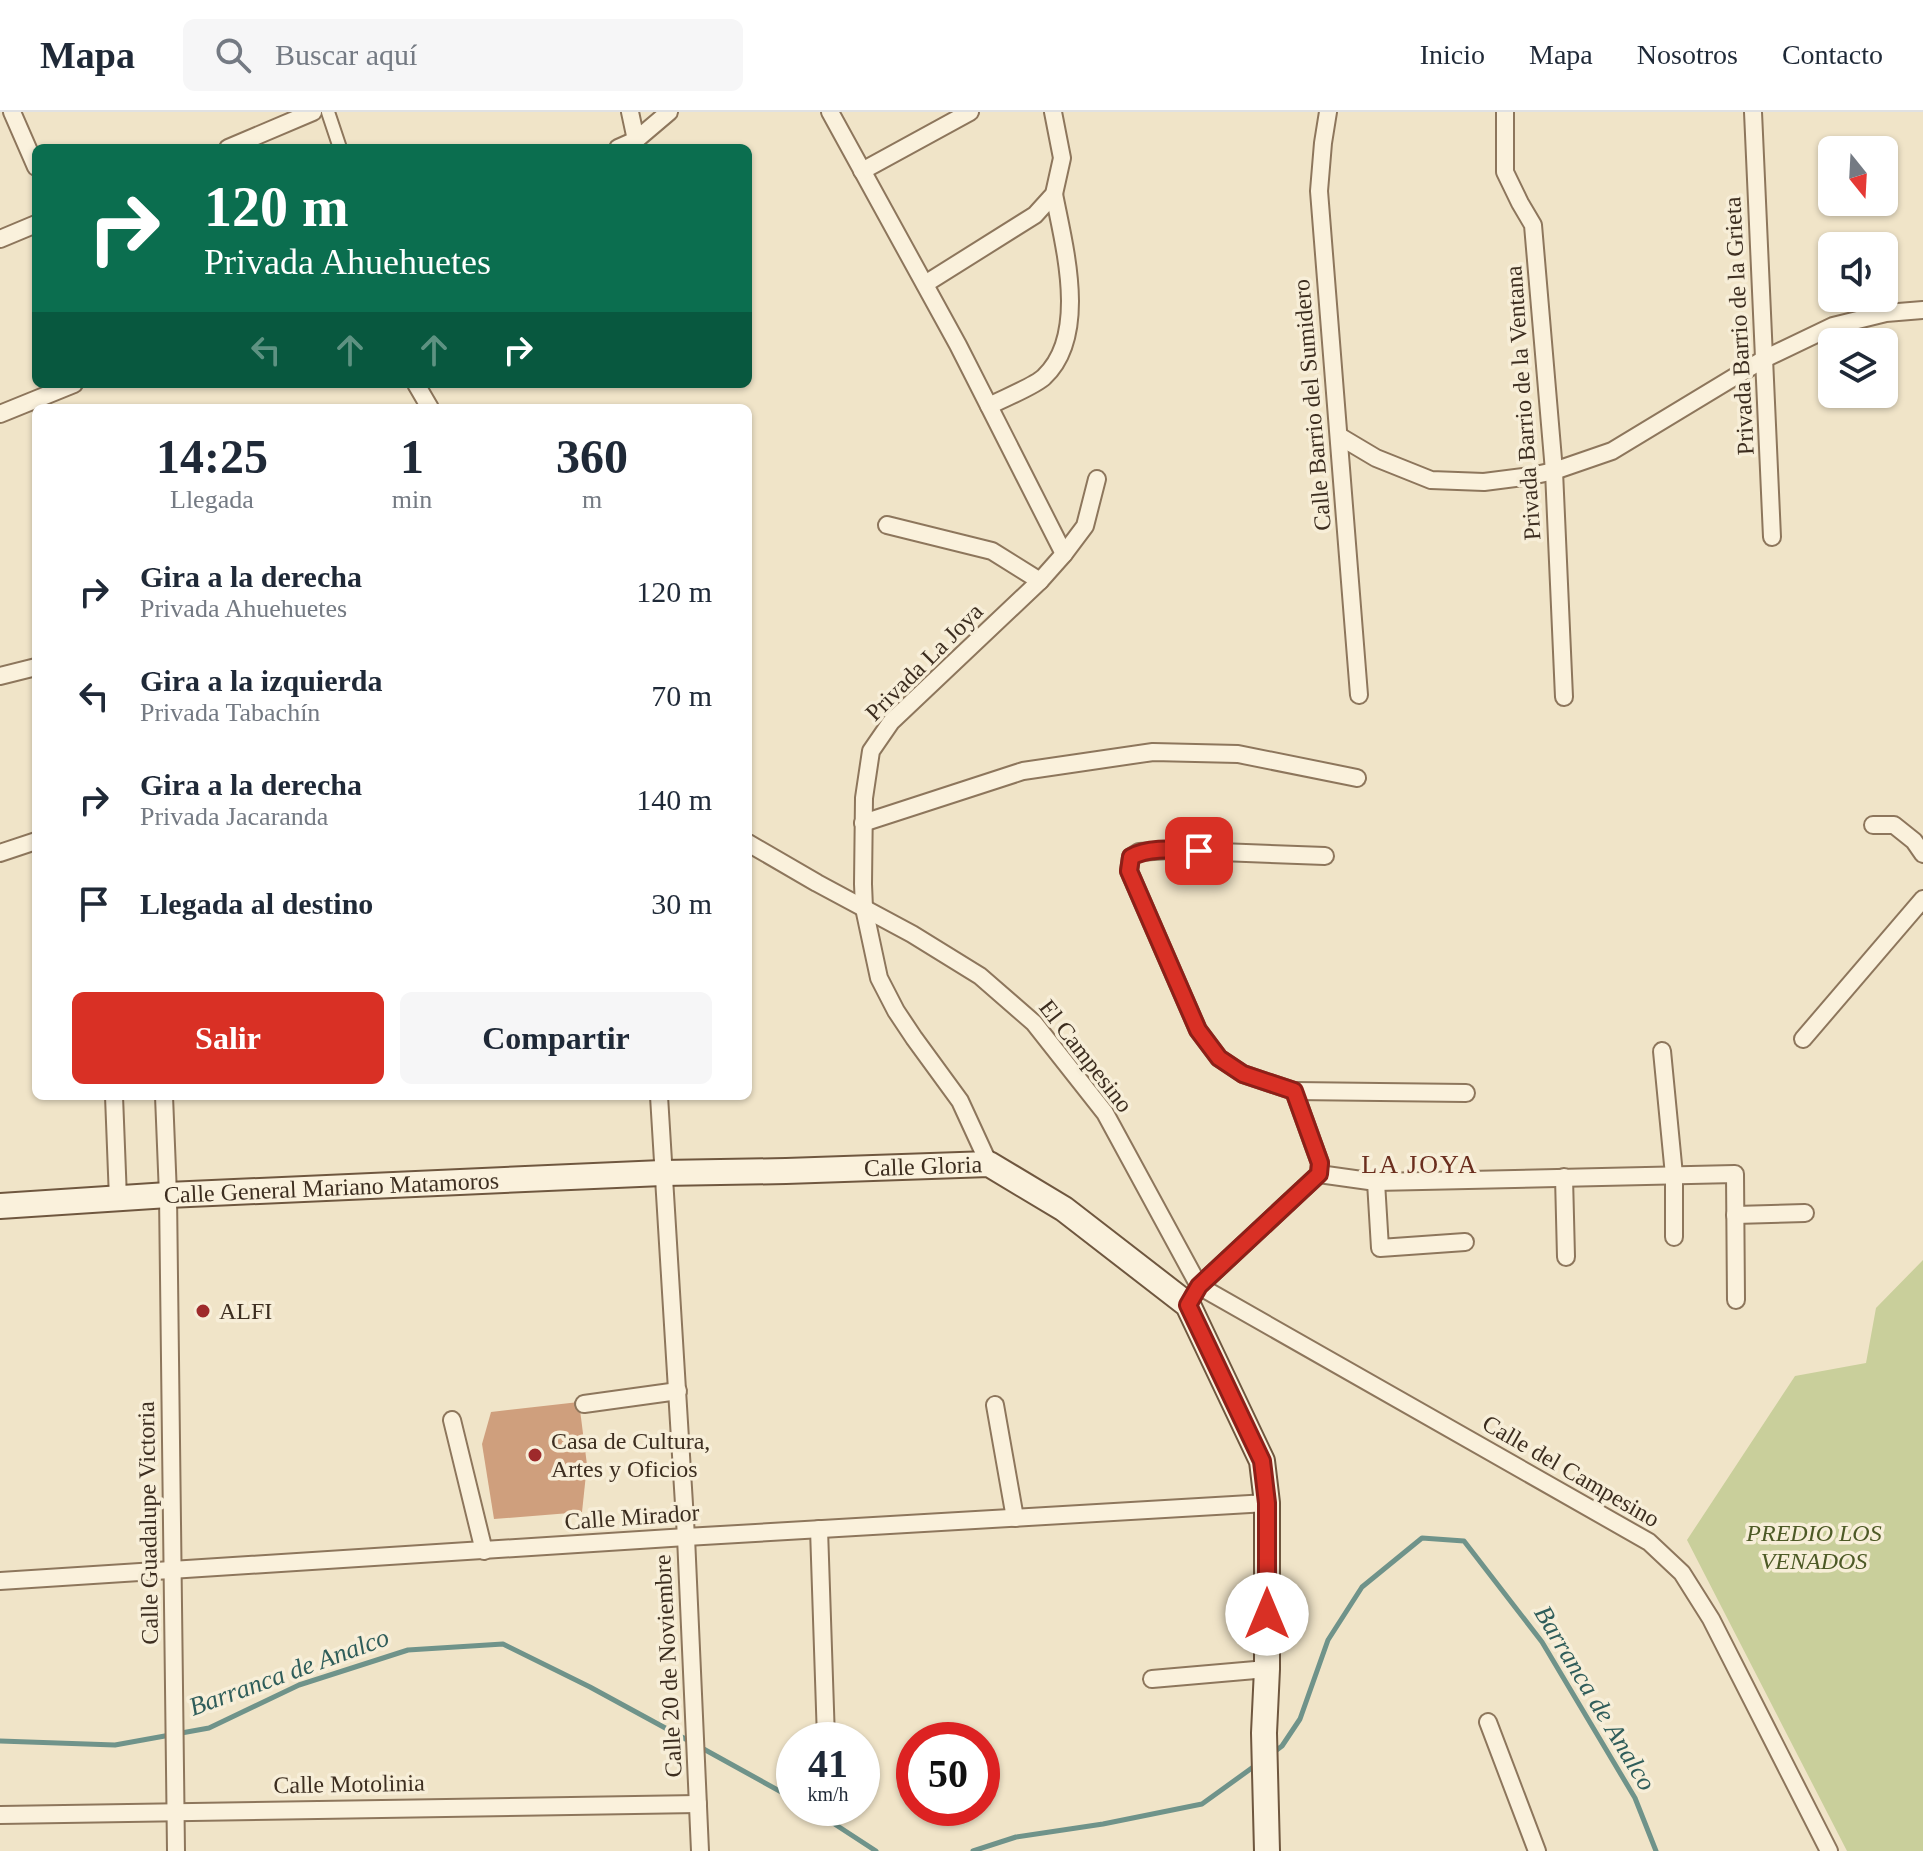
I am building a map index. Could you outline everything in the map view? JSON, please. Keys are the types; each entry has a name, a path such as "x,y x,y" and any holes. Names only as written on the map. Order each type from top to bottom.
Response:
{"main road":[{"name":"Calle Gloria","path":"662,1173 989,1164 1064,1209 1194,1296"},
{"name":"Calle General Mariano Matamoros","path":"0,1206 168,1195 662,1173"},
{"path":"1194,1296 1262,1461 1267,1503 1264,1733 1267,1851"}],"street":[{"path":"12,112 32,158"},
{"path":"237,144 313,112"},
{"path":"328,112 339,144"},
{"path":"630,112 636,140"},
{"path":"627,144 669,112"},
{"path":"830,112 925,284 1064,554"},
{"path":"862,171 970,112"},
{"path":"989,406 1043,379 1059,357 1069,324 1069,275 1054,194 1062,158 1053,112"},
{"name":"Calle Barrio del Sumidero","path":"1328,112 1319,191 1359,695"},
{"name":"Privada Barrio de la Ventana","path":"1505,112 1505,172 1533,225 1554,471 1564,697"},
{"name":"Privada Barrio de la Grieta","path":"1753,112 1772,537"},
{"path":"925,284 1035,215 1054,194"},
{"path":"0,239 32,226"},
{"path":"1339,436 1376,458 1431,480 1484,482 1531,476 1612,451 1764,359 1833,326 1886,313 1923,310"},
{"path":"0,414 64,388"},
{"name":"Privada La Joya","path":"989,1164 960,1101 896,1011 879,978 864,908 864,798 871,751 891,722 1040,581 1064,554 1085,526 1097,479"},
{"path":"887,525 992,551 1040,581"},
{"path":"0,676 32,668"},
{"path":"863,823 1023,771 1153,752 1238,754 1357,778"},
{"path":"1873,825 1894,825 1914,841 1923,854"},
{"path":"0,853 32,842"},
{"name":"El Campesino","path":"752,845 980,976 1034,1023 1105,1113 1194,1296"},
{"path":"1325,856 1168,850 1139,852 1131,857 1129,871 1198,1030 1219,1058 1243,1074 1294,1091 1466,1093"},
{"path":"1803,1039 1923,899"},
{"path":"1662,1051 1674,1175 1674,1237"},
{"path":"1194,1296 1319,1174 1320,1163 1294,1091"},
{"path":"114,1100 118,1199"},
{"name":"Calle Guadalupe Victoria","path":"164,1100 176,1851"},
{"name":"Calle 20 de Noviembre","path":"659,1100 686,1537 700,1851"},
{"path":"1319,1174 1376,1182 1735,1174 1736,1300"},
{"path":"1564,1177 1566,1257"},
{"path":"1376,1182 1380,1248 1465,1242"},
{"path":"1735,1215 1805,1213"},
{"name":"Calle del Campesino","path":"1194,1296 1649,1542 1682,1573 1711,1619 1829,1851"},
{"path":"584,1404 678,1391"},
{"path":"995,1405 1015,1518"},
{"path":"452,1420 484,1551"},
{"name":"Calle Mirador","path":"0,1581 1267,1503"},
{"path":"819,1529 825,1722"},
{"path":"1152,1679 1267,1669"},
{"path":"1488,1722 1537,1851"},
{"name":"Calle Motolinia","path":"0,1815 698,1804"}],"green space":[{"name":"PREDIO LOS VENADOS","path":"1923,1260 1923,1851 1847,1851 1687,1540 1795,1376 1866,1363 1876,1308"}],"building":[{"name":"Casa de Cultura, Artes y Oficios","path":"579,1402 587,1465 582,1512 494,1519 482,1444 491,1412"}],"waterway":[{"name":"Barranca de Analco","path":"1274,1752 1282,1746 1300,1719 1328,1640 1362,1587 1422,1538 1464,1541 1542,1642 1635,1798 1656,1851"},
{"name":"Barranca de Analco","path":"0,1741 115,1745 209,1728 299,1685 408,1650 503,1644 691,1742"},
{"name":"Barranca de Analco","path":"700,1747 776,1789"},
{"name":"Barranca de Analco","path":"973,1851 1016,1837 1202,1804 1256,1765"},
{"name":"Barranca de Analco","path":"838,1826 876,1851"}],"place":[{"name":"ALFI","path":"203,1311"},
{"name":"Casa de Cultura, Artes y Oficios","path":"535,1455"}],"district":[{"name":"LA JOYA","path":"1420,1164"}],"route":[{"path":"1199,851 1139,852 1131,857 1129,871 1198,1030 1219,1058 1243,1074 1294,1091 1320,1163 1319,1174 1199,1286 1188,1305 1262,1461 1267,1503 1267,1614"}]}
